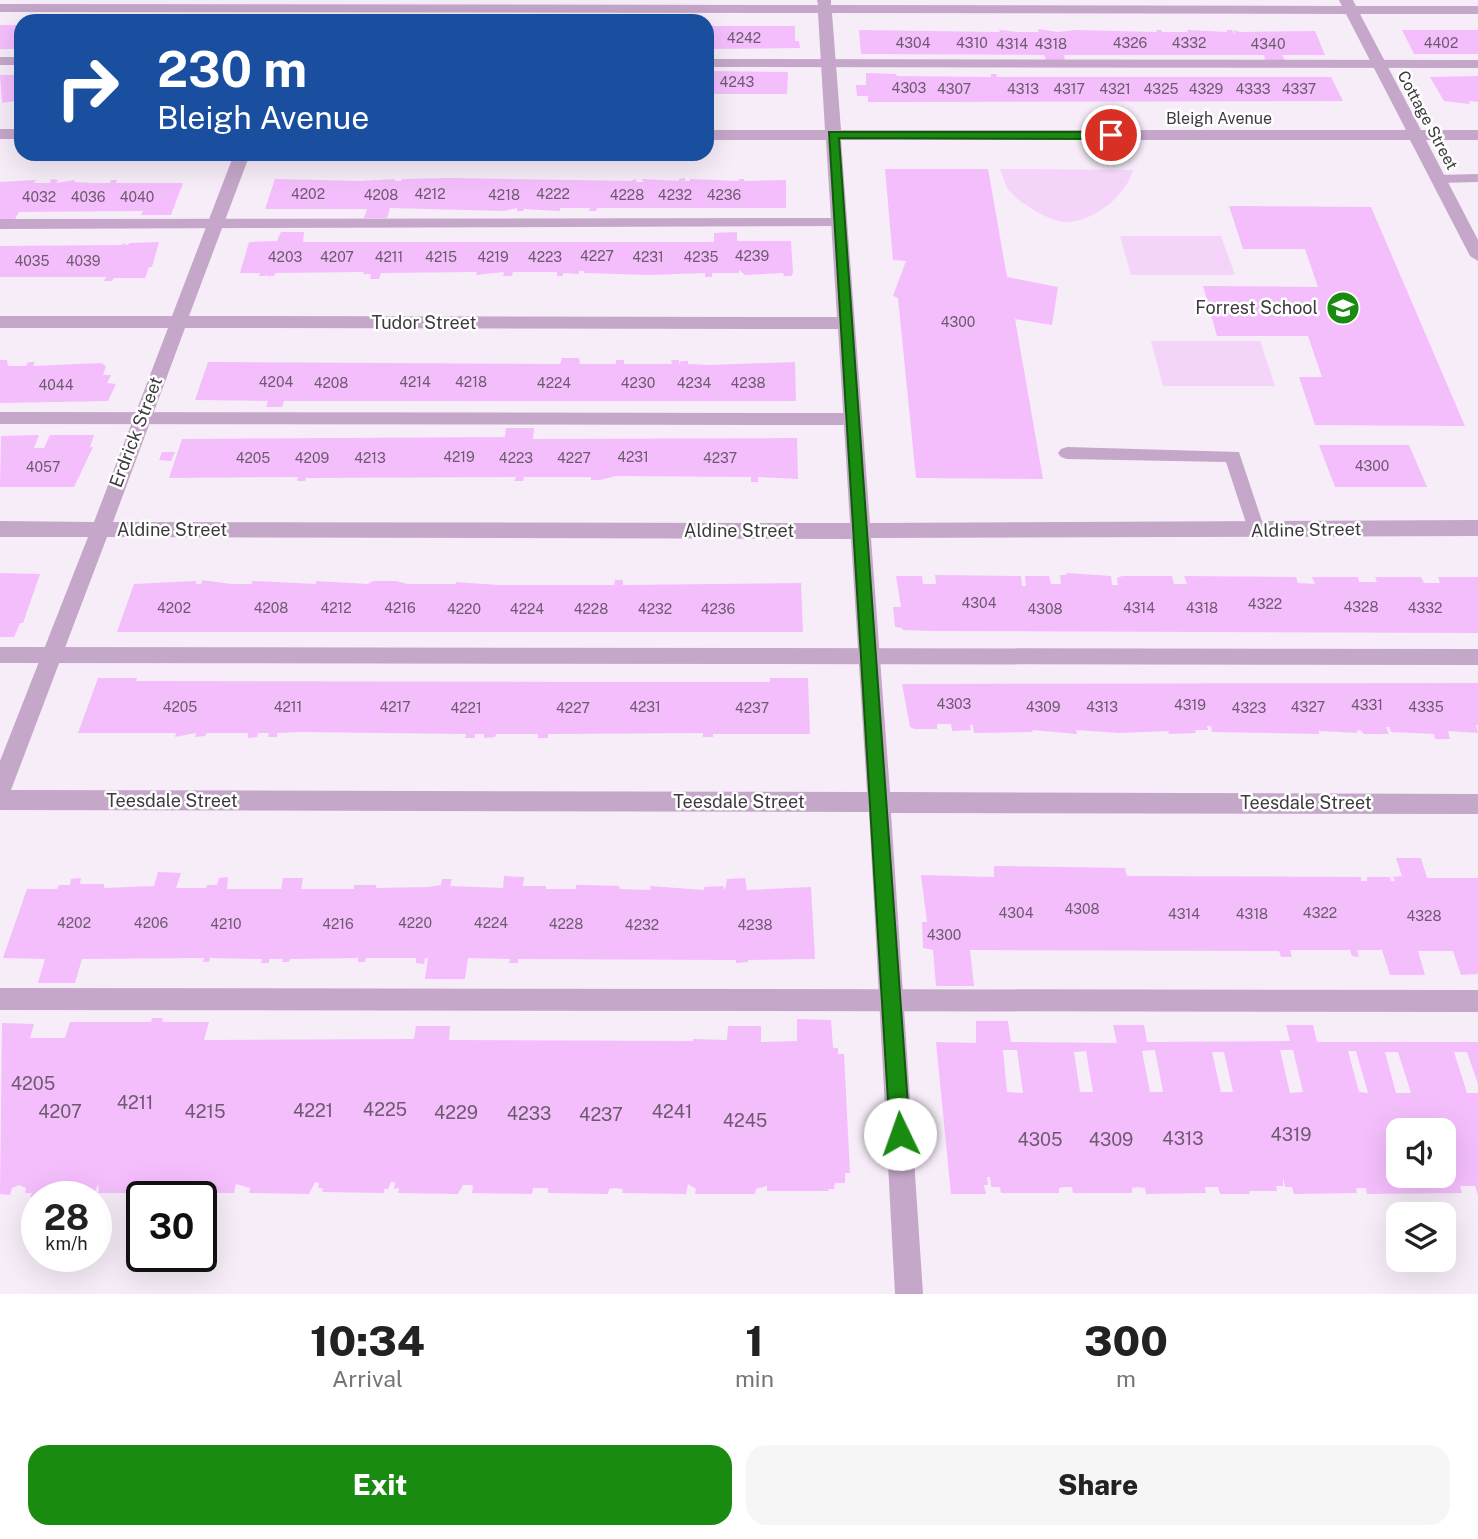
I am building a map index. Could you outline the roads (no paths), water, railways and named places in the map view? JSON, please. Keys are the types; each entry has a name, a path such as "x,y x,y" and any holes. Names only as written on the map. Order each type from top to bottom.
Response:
{"street":[{"path":"825,4 893,1001 909,1294"},
{"path":"0,8 297,10 825,4 1349,5 1478,10"},
{"name":"Cottage Street","path":"1349,5 1478,256"},
{"name":"Bleigh Avenue","path":"714,135 1478,135"},
{"name":"Erdrick Street","path":"0,789 240,161"},
{"name":"Tudor Street","path":"0,322 847,323"},
{"name":"Aldine Street","path":"0,529 859,531 1478,528"},
{"name":"Teesdale Street","path":"0,800 1478,804"}],"lane":[{"path":"714,63 1478,64"},
{"path":"1439,179 1478,178"},
{"path":"0,223 840,223"},
{"path":"0,418 854,419"},
{"path":"1067,453 1233,456 1256,530"},
{"path":"0,655 1478,657"},
{"path":"0,999 1478,1001"}],"place":[{"name":"Forrest School","path":"1343,308"}]}
